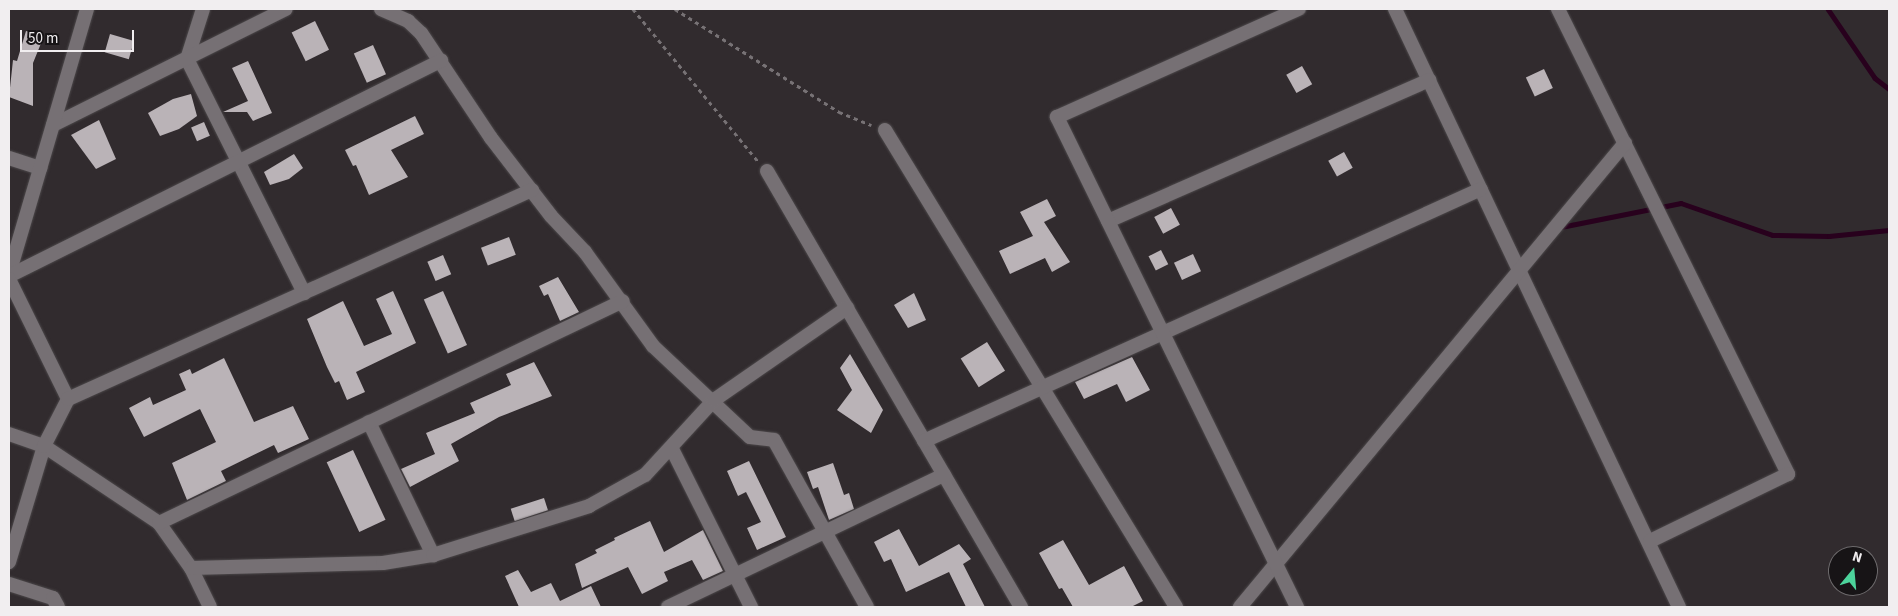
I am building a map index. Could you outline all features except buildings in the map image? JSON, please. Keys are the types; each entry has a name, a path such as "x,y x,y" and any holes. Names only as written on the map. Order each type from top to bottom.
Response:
{"street":[{"path":"68,399 9,276 87,9"},
{"path":"203,9 187,59 304,293"},
{"path":"53,125 286,9"},
{"path":"381,9 415,26 441,61 491,138 551,216 586,252 653,346 714,400 750,437 774,440 867,607"},
{"path":"1297,607 1057,117 1299,9"},
{"path":"1395,9 1650,541 1679,607"},
{"path":"1558,9 1788,474 1650,541"},
{"path":"9,276 441,61"},
{"path":"1108,221 1429,80"},
{"path":"885,130 1176,607"},
{"path":"1240,607 1625,144"},
{"path":"9,158 40,168"},
{"path":"767,171 1021,607"},
{"path":"9,562 44,446 68,399 532,190"},
{"path":"924,441 1481,190"},
{"path":"160,523 622,301"},
{"path":"191,568 371,564 433,555 589,506 645,476 672,449 714,400 847,308"},
{"path":"369,422 433,555"},
{"path":"9,434 44,446 160,523 191,568 210,607"},
{"path":"672,449 751,607"},
{"path":"668,607 944,475"},
{"path":"9,584 53,598 58,607"}],"path":[{"path":"633,9 767,171"},
{"path":"675,9 839,112 885,130"}],"waterway":[{"path":"1828,9 1875,78 1889,89"},
{"path":"1561,227 1681,203 1773,235 1829,236 1889,230"}]}
